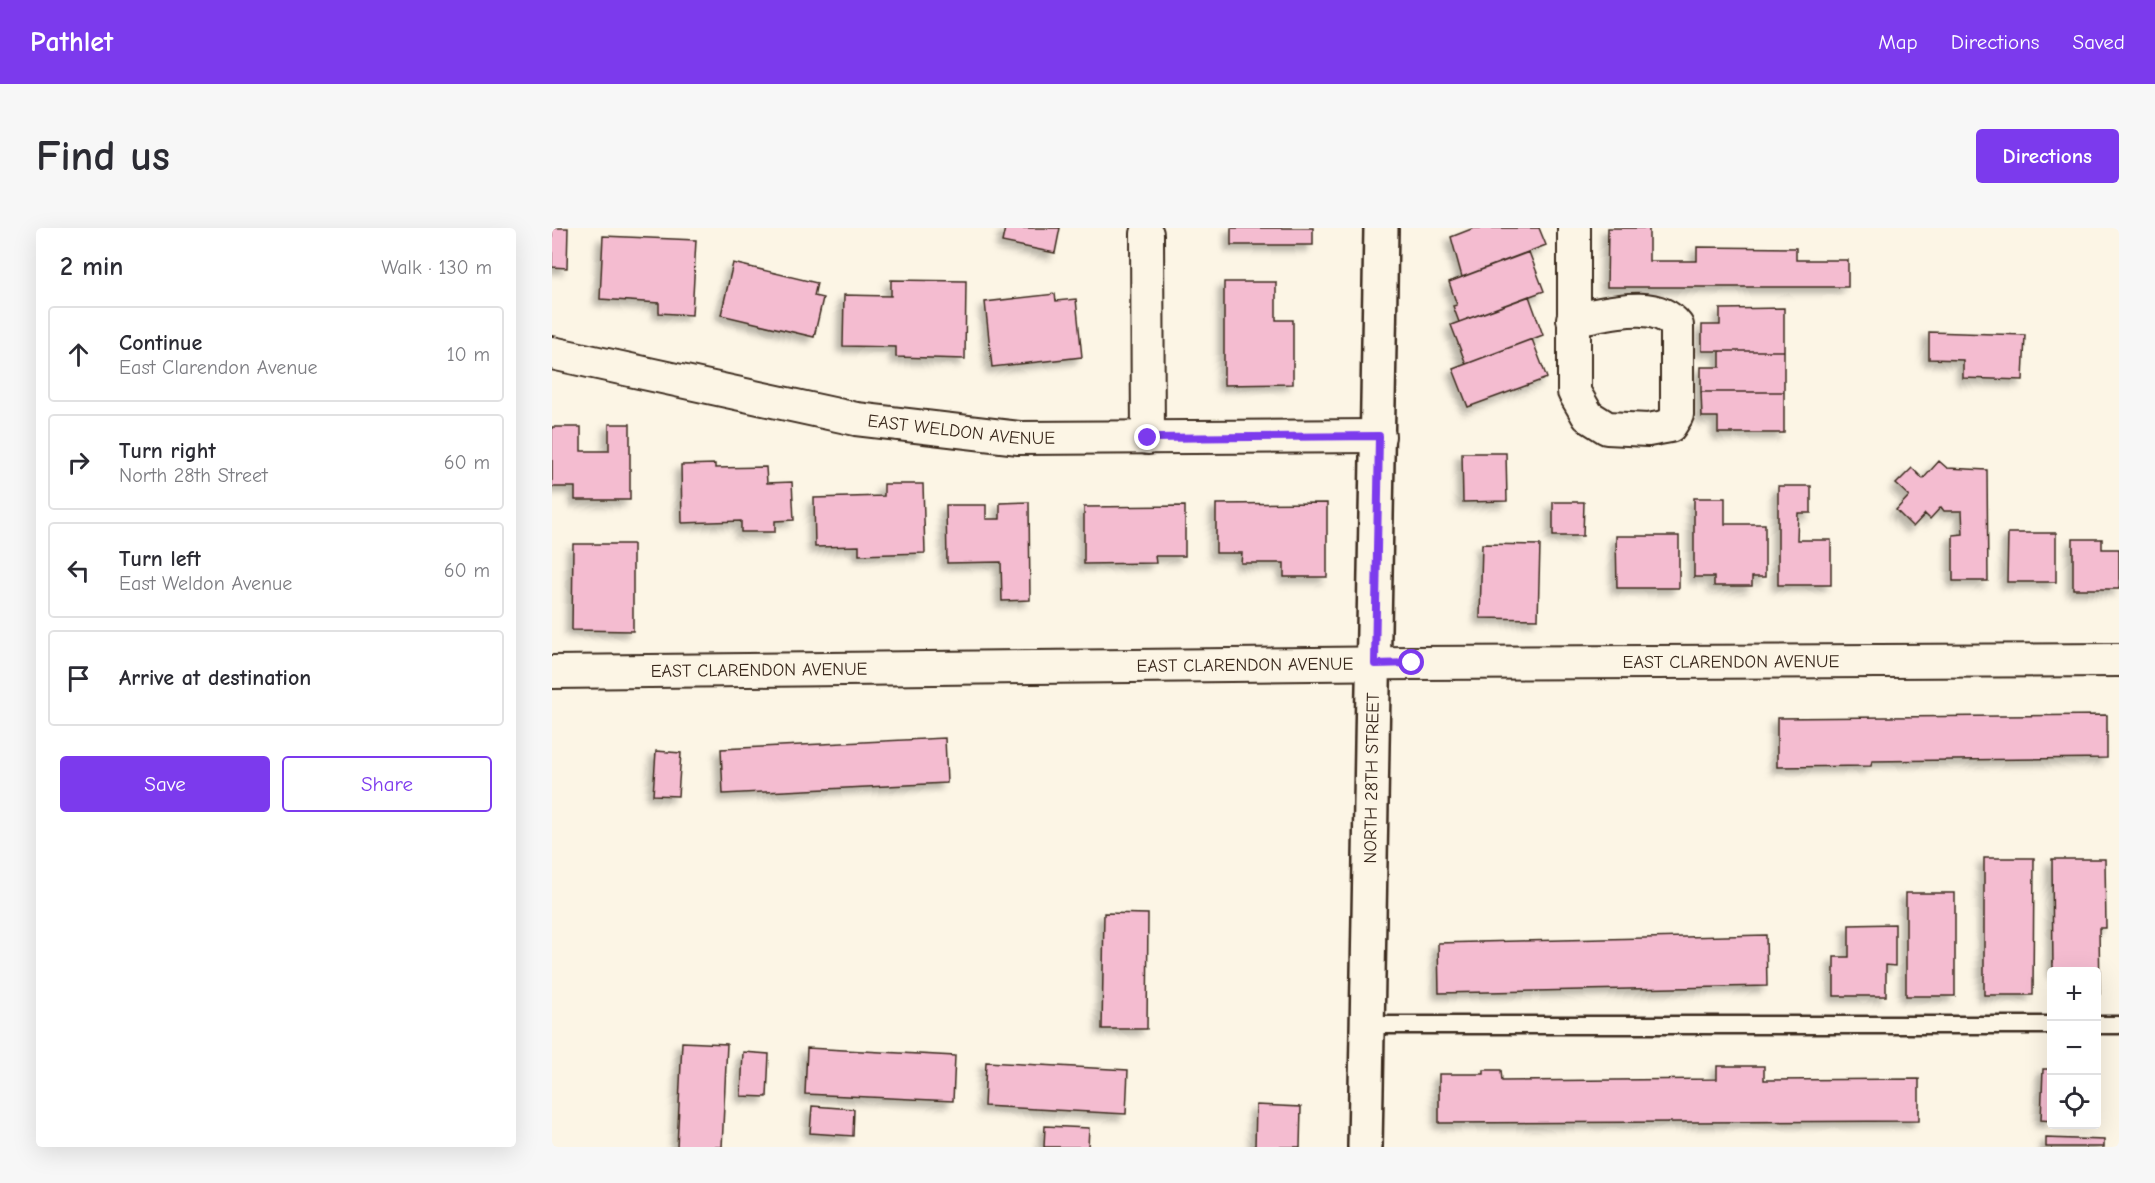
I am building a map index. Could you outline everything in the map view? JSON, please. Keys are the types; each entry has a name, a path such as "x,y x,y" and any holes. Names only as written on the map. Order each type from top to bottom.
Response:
{"street":[{"name":"NORTH 28TH STREET","path":"1365,1147 1381,228"},
{"path":"1573,319 1646,310 1661,312 1670,317 1677,326 1677,415 1670,426 1648,430 1607,428 1588,416 1574,392 1573,319 1574,228"},
{"path":"1147,234 1148,438"},
{"name":"EAST WELDON AVENUE","path":"552,353 856,419 906,427 1019,438 1379,436"},
{"name":"EAST CLARENDON AVENUE","path":"552,672 2119,660"}],"lane":[{"path":"1368,1025 2047,1025"},
{"path":"2101,1025 2119,1025"}],"building":[{"path":"552,228 568,228 567,268 552,267"},
{"path":"1005,228 1060,228 1055,253 1002,242"},
{"path":"1231,228 1313,228 1313,245 1231,245"},
{"path":"1474,228 1539,228 1546,245 1462,277 1451,237"},
{"path":"1608,228 1649,228 1649,261 1697,261 1697,247 1796,248 1796,260 1848,260 1848,287 1607,287"},
{"path":"603,236 696,240 692,315 659,313 659,303 600,299"},
{"path":"1529,252 1544,291 1459,322 1453,306 1457,305 1449,282"},
{"path":"733,263 817,283 814,296 823,298 814,337 721,315"},
{"path":"891,280 966,281 965,359 896,357 896,347 843,346 844,295 891,296"},
{"path":"1224,282 1276,282 1276,320 1293,320 1293,384 1224,385"},
{"path":"1055,294 1056,301 1076,299 1082,357 992,367 985,302"},
{"path":"1529,296 1543,335 1466,364 1451,325"},
{"path":"1784,308 1784,351 1702,351 1702,325 1720,325 1720,309"},
{"path":"1929,332 2025,335 2023,380 1963,378 1963,360 1929,359"},
{"path":"1532,339 1547,378 1468,407 1453,369"},
{"path":"1720,351 1784,351 1784,392 1701,392 1701,367 1720,367"},
{"path":"1701,392 1784,392 1784,433 1718,433 1718,417 1702,417"},
{"path":"609,424 630,424 630,500 575,500 575,487 552,487 552,427 581,427 581,451 609,451"},
{"path":"1462,453 1506,453 1507,501 1463,502"},
{"path":"1939,461 1947,468 1987,470 1988,581 1953,581 1953,535 1963,534 1962,511 1944,511 1941,507 1930,519 1925,514 1913,527 1896,510 1909,496 1896,484 1912,468 1923,479"},
{"path":"715,464 715,468 766,467 767,483 792,482 794,520 775,521 775,532 741,532 741,521 682,523 681,465"},
{"path":"884,484 923,484 925,553 859,555 859,546 815,547 814,498 884,496"},
{"path":"1778,486 1811,486 1811,513 1798,513 1797,540 1831,540 1831,585 1778,585"},
{"path":"1694,498 1725,498 1725,524 1765,524 1765,577 1752,577 1752,586 1714,586 1714,577 1694,577"},
{"path":"1029,502 1030,600 1002,601 1001,562 947,563 946,505 986,505 986,519 1000,519 1000,503"},
{"path":"1553,502 1584,502 1583,536 1553,536"},
{"path":"1327,503 1327,577 1284,577 1284,563 1241,563 1242,553 1216,553 1216,504"},
{"path":"1185,506 1185,556 1155,556 1156,563 1084,564 1084,507"},
{"path":"2008,533 2056,533 2056,582 2007,582"},
{"path":"1616,536 1679,536 1679,588 1617,588"},
{"path":"2073,539 2102,539 2102,549 2119,549 2119,589 2073,589"},
{"path":"573,544 633,544 633,631 572,630"},
{"path":"1482,544 1540,545 1538,619 1480,618"},
{"path":"2107,715 2107,758 1872,761 1871,766 1777,767 1777,718"},
{"path":"945,738 947,783 723,794 721,749"},
{"path":"656,751 681,753 678,796 653,795"},
{"path":"1984,858 2034,858 2033,995 1984,995"},
{"path":"2052,859 2105,859 2106,928 2099,928 2100,967 2053,967"},
{"path":"1906,893 1955,893 1955,996 1906,996"},
{"path":"1104,913 1148,914 1147,1029 1102,1029"},
{"path":"1895,924 1895,966 1886,965 1886,996 1834,996 1834,957 1849,957 1849,925"},
{"path":"1766,935 1767,986 1439,993 1438,943"},
{"path":"682,1042 727,1044 722,1147 677,1147"},
{"path":"807,1048 955,1056 953,1101 805,1094"},
{"path":"743,1052 769,1054 767,1097 741,1096"},
{"path":"986,1062 1128,1070 1126,1114 984,1106"},
{"path":"1717,1066 1764,1066 1764,1080 1919,1079 1919,1121 1439,1123 1439,1074 1484,1074 1484,1070 1501,1070 1502,1081 1717,1079"},
{"path":"2043,1069 2047,1069 2047,1121 2041,1120"},
{"path":"1256,1105 1301,1107 1300,1147 1255,1147"},
{"path":"812,1106 854,1109 853,1136 810,1133"},
{"path":"1045,1126 1089,1128 1088,1147 1044,1147"},
{"path":"2046,1138 2104,1140 2104,1147 2046,1147"}],"route":[{"path":"1148,438 1379,436 1375,664 1412,663"}]}
